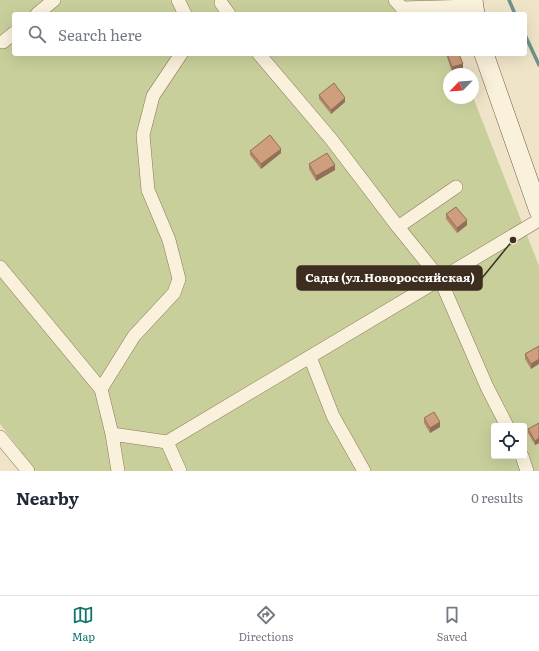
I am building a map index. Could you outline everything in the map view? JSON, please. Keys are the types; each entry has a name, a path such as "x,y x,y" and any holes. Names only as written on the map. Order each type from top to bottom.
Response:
{"main road":[{"path":"485,56 539,211"}],"street":[{"path":"39,12 54,0"},
{"path":"178,0 184,12"},
{"path":"395,0 402,8 474,7"},
{"path":"221,2 228,12"},
{"path":"3,42 12,35"},
{"path":"101,389 134,336 174,293 179,279 169,240 148,190 143,135 153,96 181,56"},
{"path":"261,56 331,139 440,279 487,387 505,423"},
{"path":"398,227 456,187"},
{"path":"112,434 167,442 539,220"},
{"path":"0,267 101,389 112,434 118,471"},
{"path":"310,356 332,416 364,471"},
{"path":"0,437 28,471"},
{"path":"167,442 180,471"},
{"path":"523,459 527,471"}],"green space":[{"path":"0,0 438,0 442,12 12,12 12,56 459,56 463,68 443,68 443,104 476,104 539,266 539,471 36,471 0,424"}],"building":[{"path":"448,56 460,56 463,64 452,67"},
{"path":"334,83 345,98 331,110 319,95"},
{"path":"270,135 281,149 261,164 250,151"},
{"path":"327,153 335,165 316,176 309,164"},
{"path":"456,207 467,220 457,228 446,214"},
{"path":"539,346 539,359 531,364 525,354"},
{"path":"434,412 440,422 430,428 424,418"},
{"path":"539,423 539,438 535,441 528,429"}],"waterway":[{"path":"509,0 514,12"},
{"path":"527,39 539,65"}],"place":[{"name":"Сады (ул.Новороссийская)","path":"513,240"}]}
